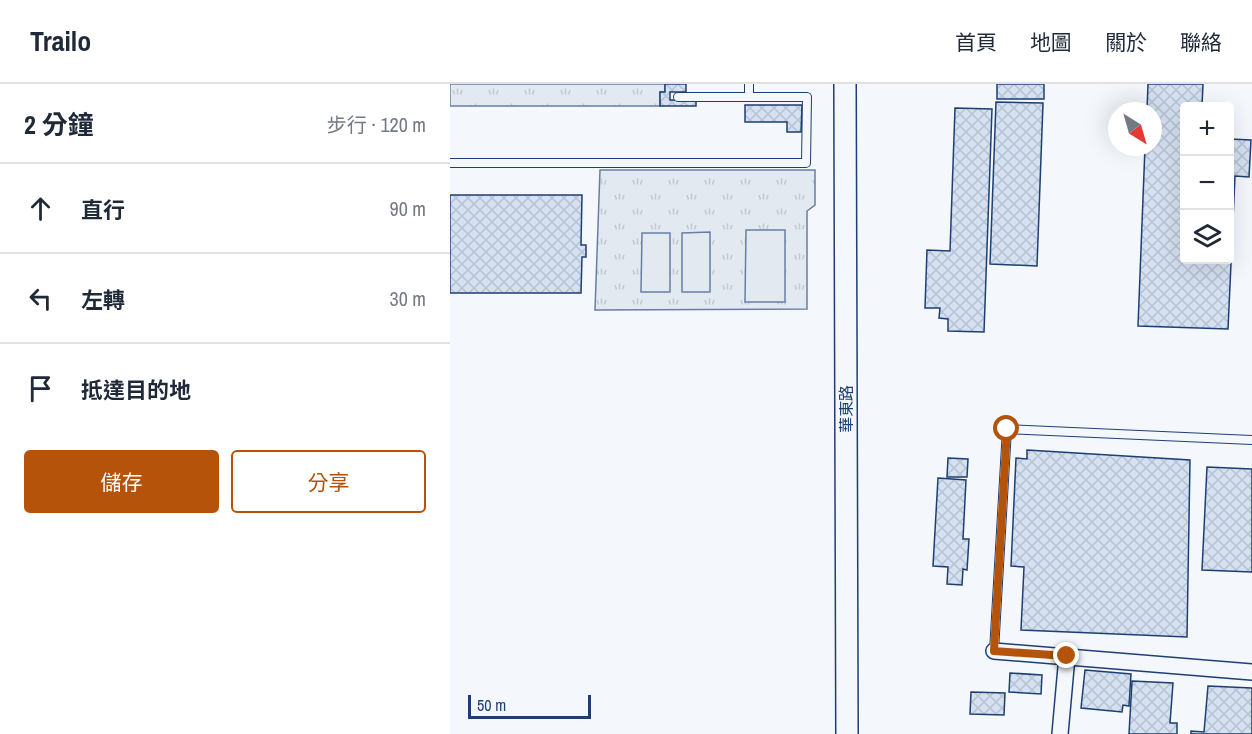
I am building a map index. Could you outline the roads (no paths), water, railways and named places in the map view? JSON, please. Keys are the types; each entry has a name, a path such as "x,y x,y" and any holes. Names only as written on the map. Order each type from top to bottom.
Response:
{"main road":[{"name":"華東路","path":"845,84 847,734"}],"street":[{"path":"994,651 1252,672"},
{"path":"1060,734 1067,656"}],"lane":[{"path":"749,84 749,97"},
{"path":"450,163 806,163 807,97 678,97"},
{"path":"994,651 1007,429 1252,440"}]}
